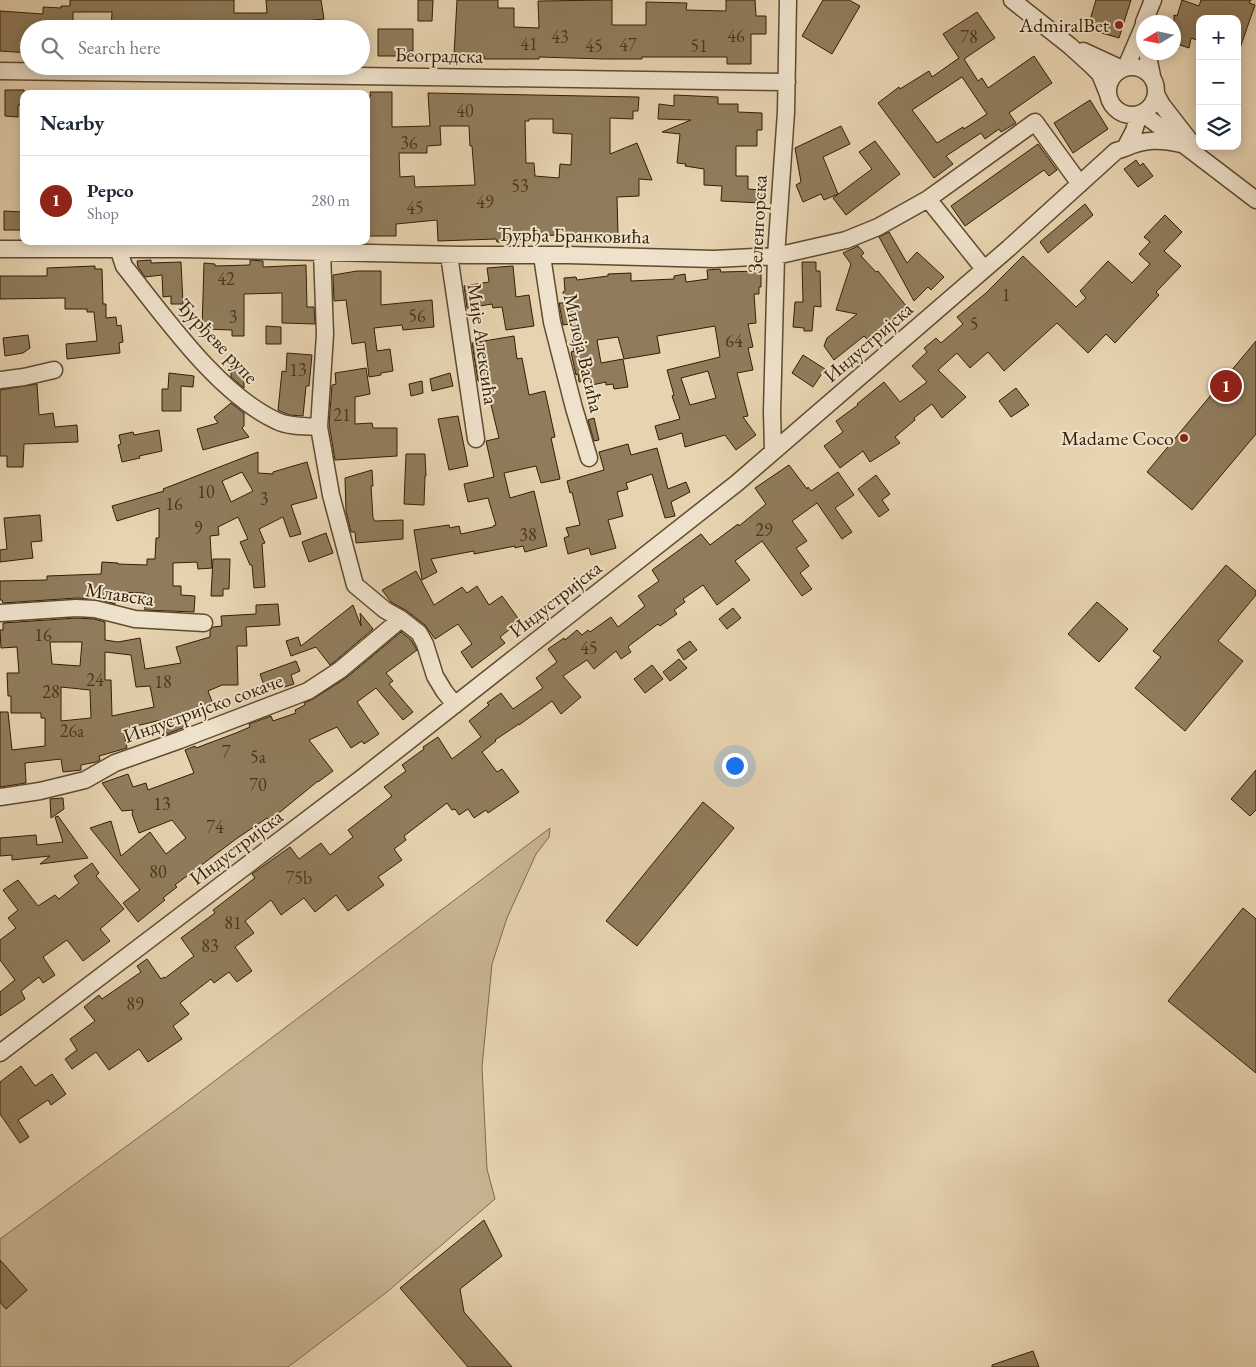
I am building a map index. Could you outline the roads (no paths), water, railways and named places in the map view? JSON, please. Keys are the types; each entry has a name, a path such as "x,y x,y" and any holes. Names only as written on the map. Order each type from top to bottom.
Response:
{"street":[{"name":"Зеленгорска","path":"773,451 772,402 776,256 787,82 788,0"},
{"path":"1012,0 1070,46 1100,74 1114,107 1136,114 1184,145 1256,200"},
{"path":"1108,94 1111,79 1124,68 1136,42"},
{"path":"1070,46 1124,68 1140,68 1152,76"},
{"path":"1149,60 1152,76 1155,81 1156,94 1162,106 1206,160"},
{"name":"Београдска","path":"0,71 20,71"},
{"name":"Београдска","path":"286,75 787,82"},
{"path":"1121,150 1123,132 1136,114 1152,105 1156,94"},
{"name":"Ђурђа Бранковића","path":"0,248 118,248 714,259 776,256 846,240 878,227 928,199 1035,122 1080,184"},
{"path":"1121,150 1137,142 1149,140 1166,140 1184,145"},
{"name":"Индустријска","path":"0,1053 363,777 730,489 1121,150"},
{"path":"928,199 984,269"},
{"name":"Ђурђеве рупе","path":"118,248 124,266 202,362 219,379 254,408 279,422 319,427"},
{"path":"322,252 325,334 319,427 331,495 355,585 385,610 401,619 419,633 425,644 435,676 455,704"},
{"name":"Мије Алексића","path":"449,254 476,439"},
{"name":"Милоја Васића","path":"542,256 552,322 589,458"},
{"path":"0,380 54,370"},
{"name":"Млавска","path":"0,613 76,608 95,609 135,620 204,623"},
{"name":"Индустријско сокаче","path":"0,797 40,791 85,780 115,763 308,691 340,670 401,619"}],"place":[{"name":"AdmiralBet","path":"1119,25"},
{"name":"Pepco","path":"1226,386"},
{"name":"Madame Coco","path":"1184,438"}]}
